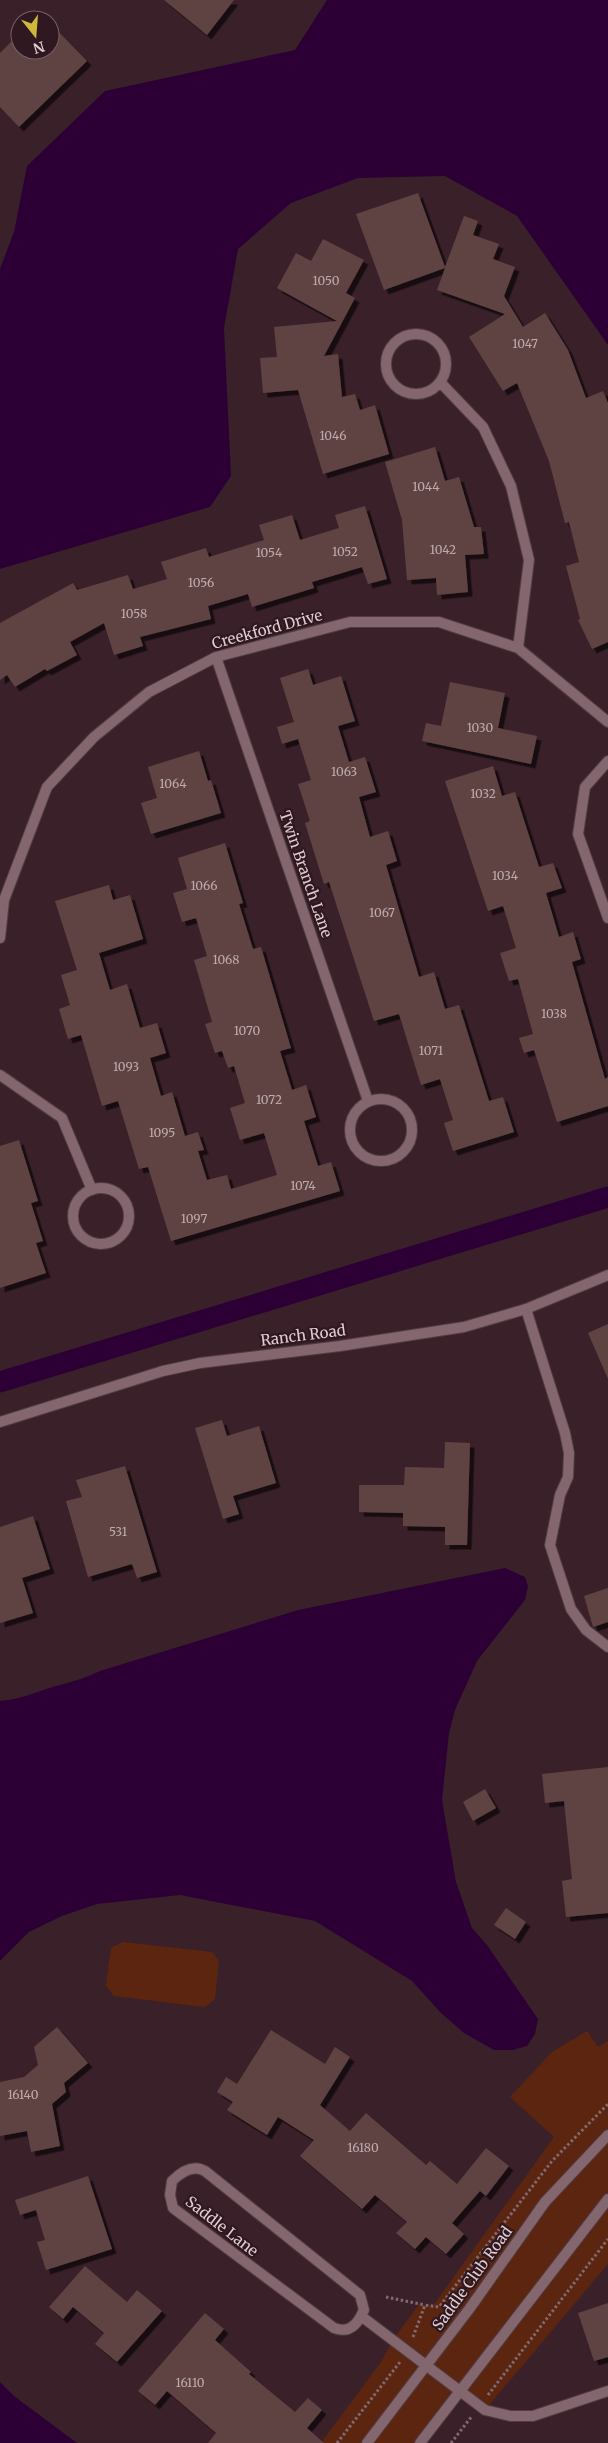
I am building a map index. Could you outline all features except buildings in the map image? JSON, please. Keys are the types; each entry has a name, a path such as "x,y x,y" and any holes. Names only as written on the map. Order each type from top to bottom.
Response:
{"street":[{"path":"417,334 434,341 441,347 446,365 440,382 433,389 415,394 398,388 392,381 386,364 392,346 399,340 417,334"},
{"path":"440,382 483,427 510,486 529,560 518,648"},
{"name":"Creekford Drive","path":"0,938 4,900 47,787 94,736 149,692 216,657 350,622 439,622 518,648 608,722"},
{"name":"Twin Branch Lane","path":"216,657 368,1101"},
{"path":"608,761 585,787 578,834 608,918"},
{"path":"0,1074 62,1118 92,1190"},
{"path":"377,1099 397,1103 410,1117 412,1137 402,1154 394,1159 384,1162 365,1157 352,1143 349,1133 353,1114 368,1101 377,1099"},
{"path":"101,1188 118,1193 128,1207 129,1224 125,1232 110,1243 93,1243 79,1233 75,1226 74,1208 84,1194 92,1190 101,1188"},
{"name":"Ranch Road","path":"0,1422 163,1371 200,1363 426,1334 464,1326 526,1309 608,1275"},
{"path":"526,1309 565,1433 569,1454 568,1477 560,1494 550,1545 571,1609 586,1630 608,1647"},
{"name":"Saddle Club Road","path":"367,2443 545,2202 608,2135"},
{"name":"Saddle Lane","path":"189,2169 205,2171 360,2295 364,2310 362,2316 352,2328 345,2330 334,2328 173,2208 170,2195 172,2180 189,2169"},
{"path":"420,2443 608,2199"},
{"path":"362,2316 485,2410 510,2416 533,2416 608,2391"}],"path":[{"path":"386,2297 439,2307 552,2162 608,2104"},
{"path":"452,2443 608,2239"},
{"path":"337,2443 408,2351 425,2305"}],"shaded area":[{"path":"327,0 608,0 608,345 517,216 445,176 358,178 291,203 238,249 224,328 231,476 210,507 0,569 0,269 14,232 27,166 105,91 295,50"},
{"path":"505,1568 525,1577 528,1586 525,1600 477,1661 455,1710 449,1733 442,1800 456,1882 472,1928 487,1945 538,2019 535,2034 527,2046 513,2050 494,2050 464,2033 441,2013 412,1981 315,1921 180,1895 97,1904 62,1916 29,1932 0,1961 0,1701 29,1695 298,1610"},
{"path":"123,1942 212,1952 219,1961 215,1999 205,2007 114,1996 106,1986 111,1948"},
{"path":"587,2031 598,2047 608,2041 608,2264 485,2410 460,2390 420,2443 321,2443 381,2362 393,2340 419,2304 433,2306 554,2137 510,2097 552,2052"},
{"path":"0,2382 14,2396 77,2443 0,2443"}],"waterway":[{"path":"0,1382 608,1197"}]}
